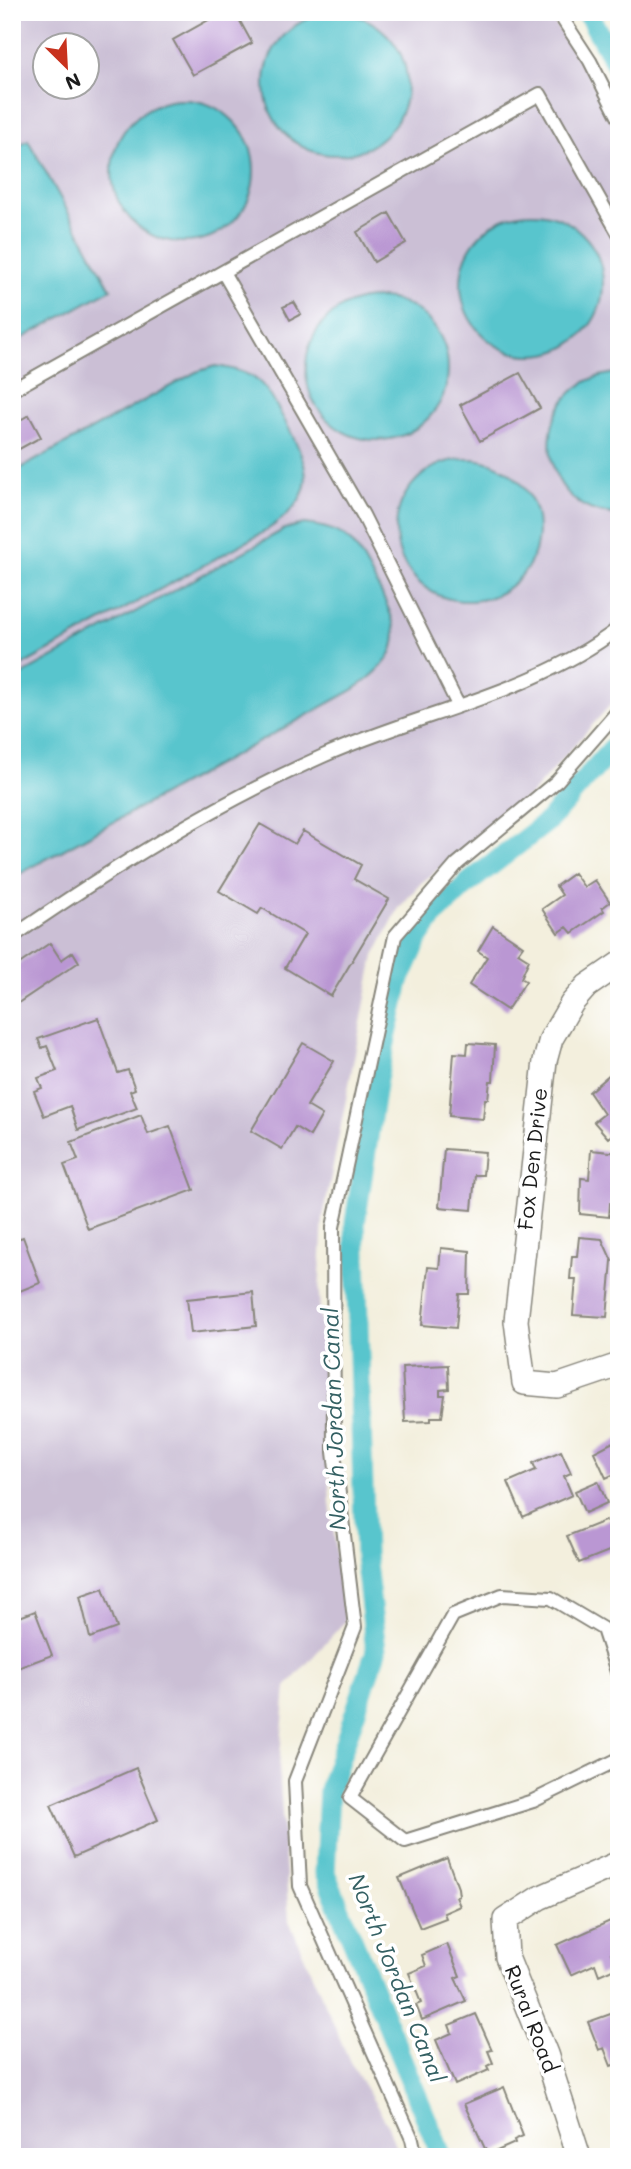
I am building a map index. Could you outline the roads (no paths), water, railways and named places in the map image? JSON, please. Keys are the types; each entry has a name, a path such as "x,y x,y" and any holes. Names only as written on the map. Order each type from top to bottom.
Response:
{"street":[{"name":"Fox Den Drive","path":"619,964 587,986 572,1003 551,1039 545,1060 516,1321 524,1383 557,1386 619,1364"},
{"name":"Rural Road","path":"579,2157 546,2054 507,1957 505,1920 539,1898 619,1863"}],"lane":[{"path":"558,12 590,61 619,118"},
{"path":"12,390 540,94 619,234"},
{"path":"223,272 363,516 458,705"},
{"path":"12,937 141,853 248,792 325,755 540,676 575,658 619,628"},
{"path":"416,2157 412,2139 300,1886 295,1781 355,1627 334,1452 333,1227 395,936 457,864 557,781 619,710"},
{"path":"619,1678 603,1629 551,1598 502,1595 453,1615 349,1798 405,1841 533,1801 619,1759"}],"water":[{"path":"336,13 363,19 386,34 401,57 407,84 401,111 386,134 363,149 336,155 309,149 286,134 271,111 265,84 271,57 286,34 309,19"},
{"path":"183,100 210,106 233,121 248,144 254,171 248,198 233,221 210,236 183,242 156,236 133,221 118,198 112,171 118,144 133,121 156,106"},
{"path":"28,140 111,289 12,344 12,149"},
{"path":"532,213 559,219 582,234 597,257 603,284 597,311 582,334 559,349 532,355 505,349 482,334 467,311 461,284 467,257 482,234 505,219"},
{"path":"377,298 404,304 427,319 442,342 448,369 442,396 427,419 404,434 377,440 350,434 327,419 312,396 306,369 312,342 327,319 350,304"},
{"path":"215,366 243,372 252,377 260,382 273,399 302,457 305,484 302,495 294,507 264,532 12,671 12,473 196,372"},
{"path":"619,373 619,514 590,509 568,494 555,472 550,446 554,420 567,397 588,381"},
{"path":"467,459 494,465 517,480 532,503 538,530 532,557 517,580 494,595 467,601 440,595 417,580 402,557 396,530 402,503 417,480 440,465"},
{"path":"304,524 341,534 355,547 368,568 391,615 394,629 391,653 383,665 353,690 12,878 12,680 285,529"}],"waterway":[{"name":"North Jordan Canal","path":"587,12 619,70"},
{"name":"North Jordan Canal","path":"442,2157 325,1873 329,1790 376,1651 365,1555 355,1223 377,1078 399,981 418,939 435,914 467,884 548,821 619,741"}]}
